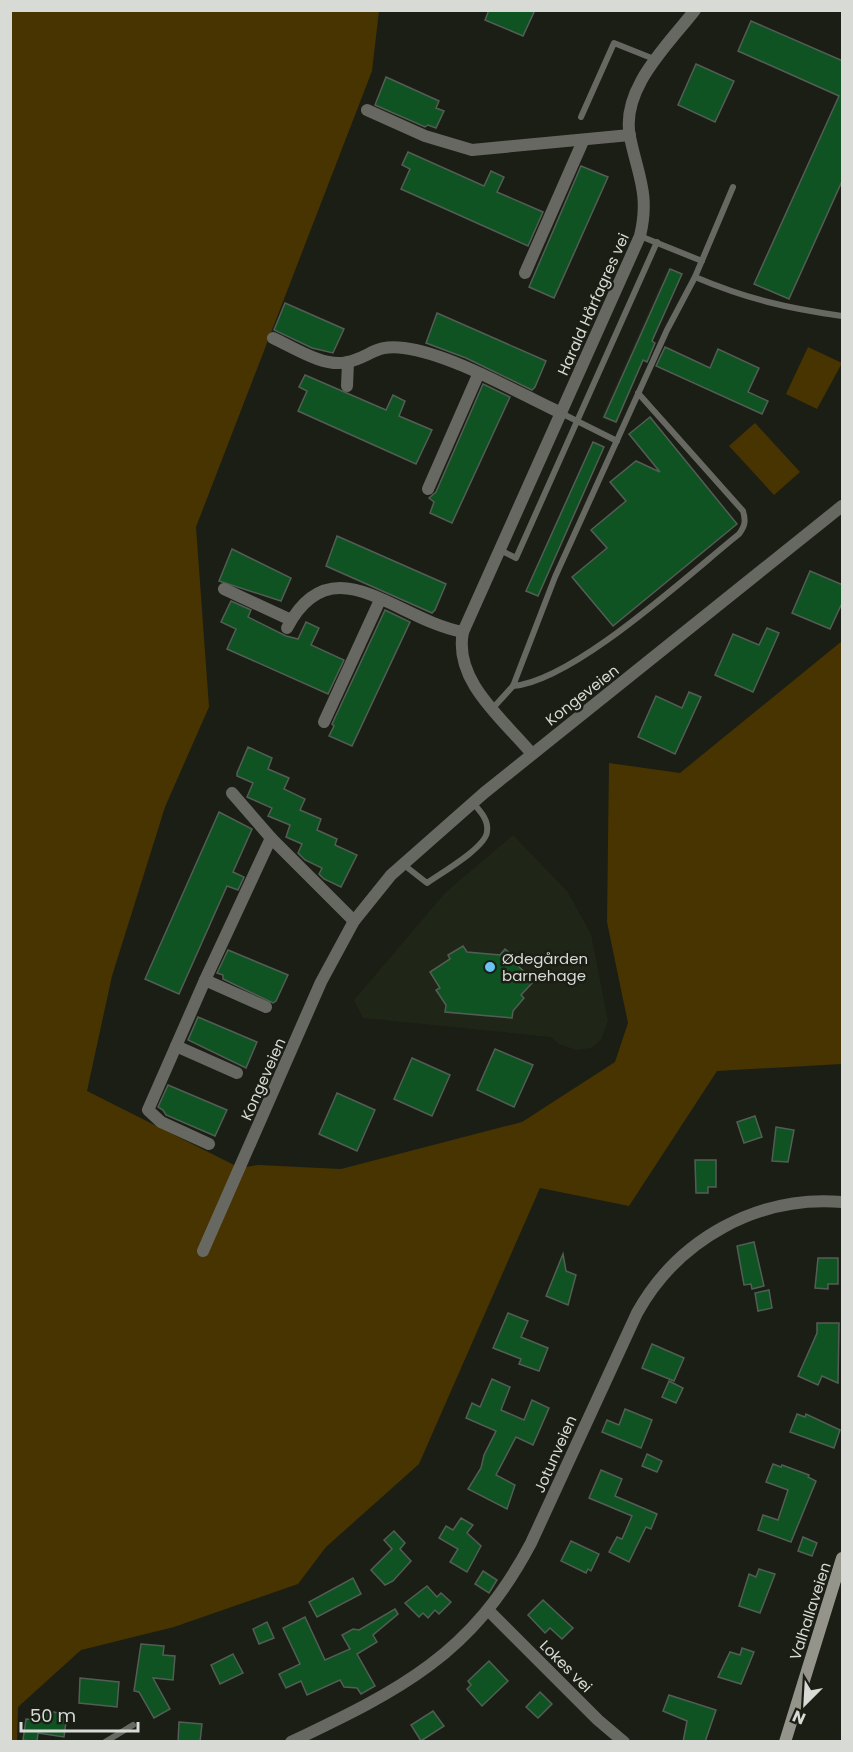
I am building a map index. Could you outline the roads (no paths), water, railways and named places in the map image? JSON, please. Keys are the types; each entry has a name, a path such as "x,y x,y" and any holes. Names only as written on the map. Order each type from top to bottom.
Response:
{"street":[{"name":"Harald Hårfagres vei","path":"532,754 474,686 463,663 463,632 640,236 646,213 645,191 628,121 634,98 654,59 695,10"},
{"path":"367,110 425,136 472,150 630,135"},
{"path":"525,273 583,141"},
{"path":"273,338 315,357 336,363 348,362 379,348 401,347 432,354 561,412"},
{"path":"347,386 348,362"},
{"path":"428,489 478,375"},
{"name":"Kongeveien","path":"203,1251 321,982 354,921 391,875 532,754 843,506"},
{"path":"224,589 289,624 305,601 316,592 332,587 355,589 439,627 463,632"},
{"path":"324,722 380,600"},
{"path":"232,793 271,838 354,921"},
{"path":"209,1144 161,1122 148,1110 271,838"},
{"path":"205,980 266,1007"},
{"name":"Kongeveien","path":"176,1046 237,1073"},
{"name":"Jotunveien","path":"291,1742 345,1716 410,1680 448,1651 489,1611 531,1543 631,1323 665,1272 699,1242 743,1218 789,1204 843,1202"},
{"name":"Valhallaveien","path":"785,1742 843,1558"},
{"name":"Lokes vei","path":"489,1611 598,1720 624,1742"}],"lane":[{"path":"581,117 614,43 654,59"},
{"path":"492,708 513,686 555,577 638,393 695,277 733,187"},
{"path":"640,236 702,261"},
{"path":"500,550 516,558 657,242"},
{"path":"695,277 740,296 796,309 843,316"},
{"path":"513,686 530,685 559,672 618,632 739,534 743,528 745,519 743,511 638,393"},
{"path":"561,412 617,441"},
{"path":"403,864 427,883 481,845 487,832 485,818 473,803"},
{"path":"105,1742 133,1725"}],"place":[{"name":"Ødegården barnehage","path":"490,967"}]}
